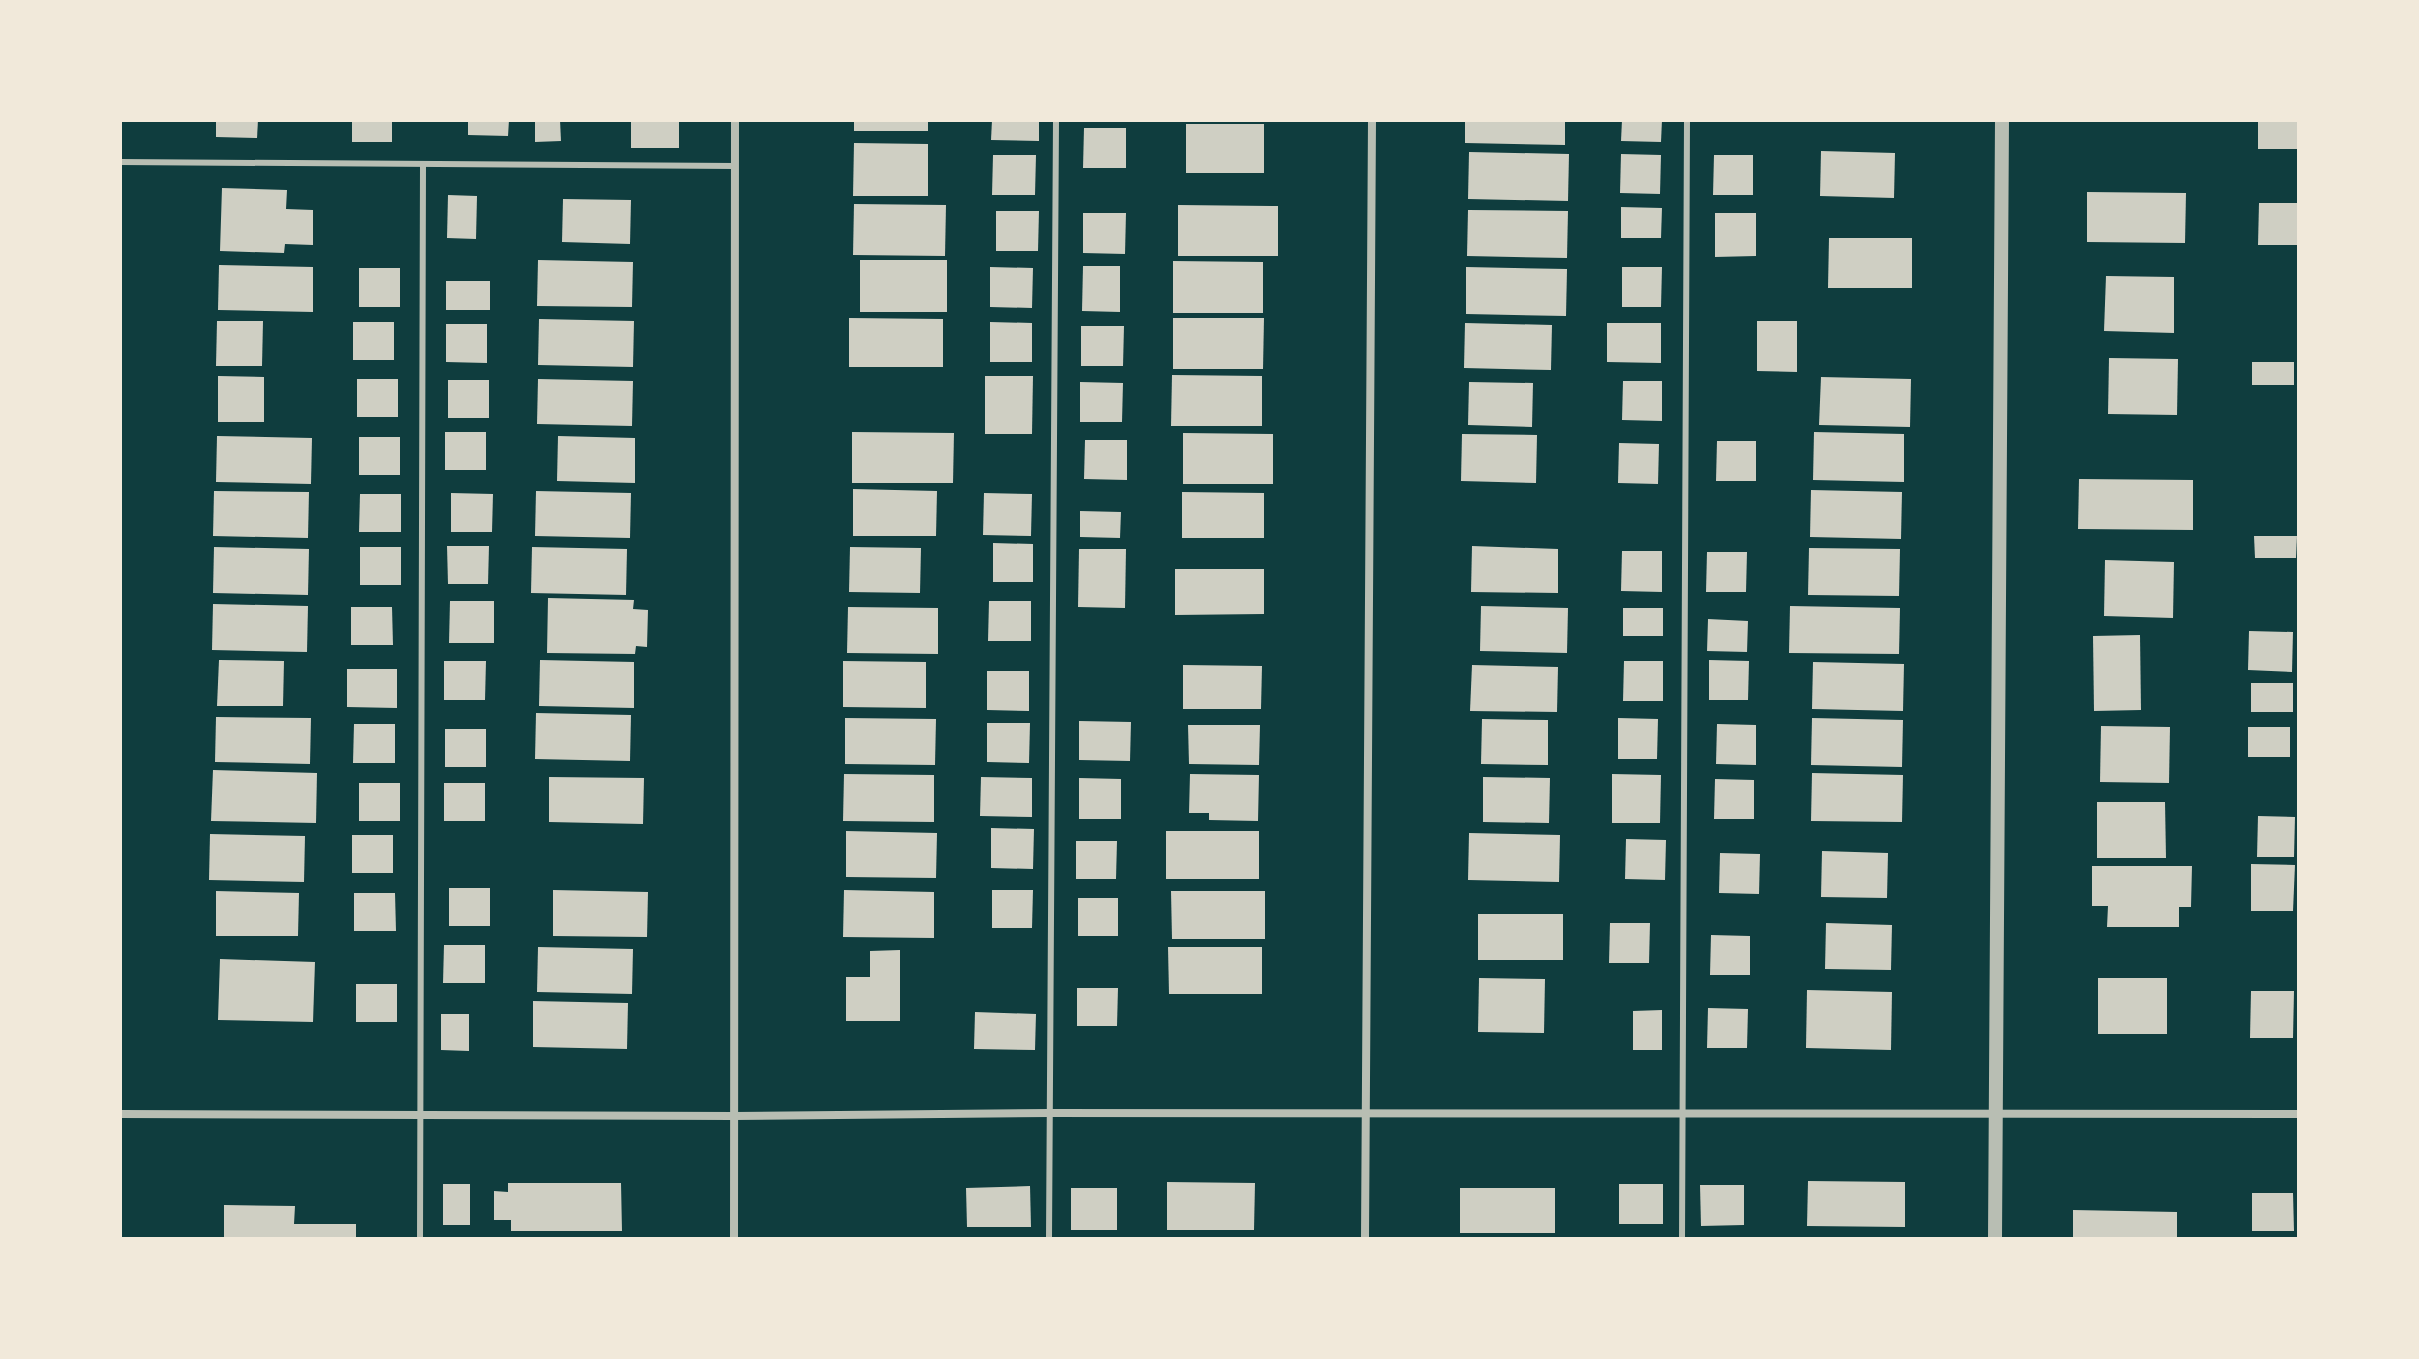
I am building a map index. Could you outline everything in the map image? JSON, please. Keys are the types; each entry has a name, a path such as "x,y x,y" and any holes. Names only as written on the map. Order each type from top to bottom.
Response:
{"street":[{"path":"734,1239 735,120"},
{"path":"1365,1239 1372,120"},
{"path":"1995,1239 2002,120"},
{"path":"120,1114 2299,1114"}],"lane":[{"path":"1049,1239 1056,120"},
{"path":"1682,1239 1687,120"},
{"path":"120,162 735,166"},
{"path":"420,1239 423,164"}],"building":[{"path":"216,120 258,120 257,138 216,137"},
{"path":"352,120 392,120 392,142 352,142"},
{"path":"468,120 509,120 508,136 468,135"},
{"path":"535,120 560,120 561,141 535,142"},
{"path":"631,120 679,120 679,148 631,148"},
{"path":"854,120 928,120 928,131 854,131"},
{"path":"992,120 1039,120 1039,141 991,140"},
{"path":"1465,120 1565,120 1565,145 1465,143"},
{"path":"1622,120 1662,120 1661,142 1621,141"},
{"path":"2258,120 2299,120 2299,149 2258,149"},
{"path":"1186,124 1264,124 1264,173 1186,173"},
{"path":"1084,128 1126,128 1126,168 1083,168"},
{"path":"854,143 928,144 928,196 853,196"},
{"path":"1821,151 1895,153 1894,198 1820,196"},
{"path":"1469,152 1569,154 1568,201 1468,199"},
{"path":"1621,154 1661,155 1660,194 1620,193"},
{"path":"993,155 1036,155 1035,195 992,195"},
{"path":"1714,155 1753,155 1753,195 1713,195"},
{"path":"222,188 287,190 286,209 313,210 313,245 285,244 284,253 220,251"},
{"path":"2087,192 2186,193 2185,243 2087,242"},
{"path":"448,195 477,196 476,239 447,238"},
{"path":"563,199 631,200 630,244 562,242"},
{"path":"2259,203 2298,203 2298,245 2258,245"},
{"path":"854,204 946,205 945,256 853,255"},
{"path":"1178,205 1278,206 1278,256 1178,256"},
{"path":"1621,207 1662,208 1661,238 1621,238"},
{"path":"1468,210 1568,211 1567,258 1467,256"},
{"path":"996,211 1039,211 1038,251 996,251"},
{"path":"1083,213 1126,213 1125,254 1083,253"},
{"path":"1715,213 1756,213 1756,256 1715,257"},
{"path":"1829,238 1912,238 1912,288 1828,288"},
{"path":"538,260 633,262 632,307 537,306"},
{"path":"860,260 947,260 947,312 860,312"},
{"path":"1173,261 1263,262 1263,313 1173,313"},
{"path":"219,265 313,267 313,312 218,310"},
{"path":"1083,266 1120,266 1120,312 1082,311"},
{"path":"990,267 1033,268 1032,308 990,307"},
{"path":"1466,267 1567,269 1566,316 1466,314"},
{"path":"1622,267 1662,267 1661,307 1622,307"},
{"path":"359,268 400,268 400,307 359,307"},
{"path":"2106,276 2174,277 2174,333 2104,331"},
{"path":"446,281 490,281 490,310 446,310"},
{"path":"849,318 943,319 943,367 849,367"},
{"path":"1173,318 1264,318 1263,369 1173,369"},
{"path":"539,319 634,321 633,367 538,365"},
{"path":"217,321 263,321 262,366 216,366"},
{"path":"1757,321 1797,321 1797,372 1757,371"},
{"path":"353,322 394,322 394,360 353,360"},
{"path":"990,322 1032,323 1032,362 990,362"},
{"path":"1465,323 1552,325 1551,370 1464,368"},
{"path":"1607,323 1661,323 1661,363 1607,362"},
{"path":"446,324 487,324 487,363 446,362"},
{"path":"1081,326 1124,326 1123,366 1081,366"},
{"path":"2109,358 2178,359 2177,415 2108,414"},
{"path":"2252,362 2294,362 2294,385 2252,385"},
{"path":"1172,375 1262,376 1262,426 1171,426"},
{"path":"218,376 264,377 264,422 218,422"},
{"path":"985,376 1033,376 1032,434 985,434"},
{"path":"1821,377 1911,379 1910,427 1819,425"},
{"path":"357,379 398,379 398,417 357,417"},
{"path":"538,379 633,381 632,426 537,424"},
{"path":"448,380 489,380 489,418 448,418"},
{"path":"1623,381 1662,381 1662,421 1622,420"},
{"path":"1080,382 1123,383 1122,422 1080,422"},
{"path":"1469,382 1533,383 1532,427 1468,425"},
{"path":"445,432 486,432 486,470 445,470"},
{"path":"852,432 954,433 953,483 852,483"},
{"path":"1814,432 1904,434 1904,482 1813,480"},
{"path":"1183,433 1273,434 1273,484 1183,484"},
{"path":"1462,434 1537,435 1536,483 1461,481"},
{"path":"217,436 312,438 311,484 216,482"},
{"path":"558,436 635,438 635,483 557,481"},
{"path":"359,437 400,437 400,475 359,475"},
{"path":"1085,440 1127,440 1127,480 1084,479"},
{"path":"1717,441 1756,441 1756,481 1716,481"},
{"path":"1619,443 1659,444 1658,484 1618,483"},
{"path":"2079,479 2193,480 2193,530 2078,529"},
{"path":"853,489 937,491 936,536 853,536"},
{"path":"1811,490 1902,492 1901,539 1810,537"},
{"path":"214,491 309,492 308,538 213,536"},
{"path":"536,491 631,493 630,538 535,536"},
{"path":"1182,492 1264,493 1264,538 1182,538"},
{"path":"451,493 493,494 492,532 451,532"},
{"path":"984,493 1032,494 1031,536 983,535"},
{"path":"360,494 401,494 401,532 359,532"},
{"path":"1080,511 1121,512 1120,538 1080,537"},
{"path":"2254,536 2297,536 2296,558 2255,558"},
{"path":"993,543 1033,544 1033,582 993,582"},
{"path":"447,546 489,546 488,584 448,584"},
{"path":"1472,546 1558,549 1558,593 1471,592"},
{"path":"214,547 309,549 308,595 213,593"},
{"path":"360,547 401,547 401,585 360,585"},
{"path":"532,547 627,549 626,595 531,593"},
{"path":"850,547 921,548 920,593 849,592"},
{"path":"1809,548 1900,549 1899,596 1808,595"},
{"path":"1079,549 1126,549 1125,608 1078,607"},
{"path":"1622,551 1662,551 1662,592 1621,591"},
{"path":"1707,552 1747,552 1746,592 1706,592"},
{"path":"2105,560 2174,562 2173,618 2104,616"},
{"path":"1175,569 1264,569 1264,614 1175,615"},
{"path":"548,598 634,600 633,609 648,610 647,647 636,646 635,654 547,653"},
{"path":"450,601 494,601 494,643 449,643"},
{"path":"989,601 1031,601 1031,641 988,641"},
{"path":"213,604 308,606 307,652 212,650"},
{"path":"1481,606 1568,608 1567,653 1480,651"},
{"path":"1790,606 1900,608 1899,654 1789,653"},
{"path":"351,607 392,607 393,645 351,645"},
{"path":"848,607 938,608 938,654 847,653"},
{"path":"1623,608 1663,608 1663,636 1623,636"},
{"path":"1708,619 1748,621 1747,652 1707,651"},
{"path":"2249,631 2293,632 2292,672 2248,670"},
{"path":"2140,635 2141,710 2094,711 2093,636"},
{"path":"219,660 284,661 283,706 217,706"},
{"path":"540,660 634,662 634,708 539,706"},
{"path":"1709,660 1749,661 1748,700 1709,700"},
{"path":"444,661 486,661 485,700 444,700"},
{"path":"843,661 926,662 926,708 843,707"},
{"path":"1624,661 1663,661 1663,701 1623,701"},
{"path":"1813,662 1904,664 1903,711 1812,709"},
{"path":"1183,665 1262,666 1261,709 1183,709"},
{"path":"1472,665 1558,667 1557,712 1470,711"},
{"path":"347,669 397,669 397,708 347,707"},
{"path":"987,671 1029,671 1029,711 987,710"},
{"path":"2251,683 2293,683 2293,712 2251,712"},
{"path":"536,713 631,715 630,761 535,759"},
{"path":"216,717 311,718 310,764 215,762"},
{"path":"845,718 936,719 935,765 845,764"},
{"path":"1618,718 1658,719 1657,759 1618,759"},
{"path":"1812,718 1903,720 1902,767 1811,765"},
{"path":"1482,719 1548,720 1548,765 1481,764"},
{"path":"1079,721 1131,722 1130,761 1079,760"},
{"path":"987,723 1030,723 1029,763 987,762"},
{"path":"354,724 395,724 395,763 353,763"},
{"path":"1717,724 1756,725 1756,765 1716,764"},
{"path":"1188,725 1260,725 1259,765 1189,764"},
{"path":"2101,726 2170,727 2169,783 2100,782"},
{"path":"2248,727 2290,727 2290,757 2248,757"},
{"path":"445,729 486,729 486,767 445,767"},
{"path":"213,770 317,773 316,823 211,821"},
{"path":"1812,773 1903,775 1902,822 1811,821"},
{"path":"844,774 934,775 934,822 843,821"},
{"path":"1190,774 1259,775 1258,821 1209,820 1209,813 1189,813"},
{"path":"1612,774 1661,775 1660,823 1612,823"},
{"path":"549,777 644,778 643,824 549,822"},
{"path":"981,777 1032,778 1032,817 980,816"},
{"path":"1483,777 1550,778 1549,823 1483,822"},
{"path":"1079,778 1121,779 1121,819 1079,819"},
{"path":"1715,779 1754,780 1754,819 1714,819"},
{"path":"359,783 400,783 400,821 359,821"},
{"path":"444,783 485,783 485,821 444,821"},
{"path":"2097,802 2165,802 2166,858 2097,858"},
{"path":"2258,816 2295,817 2294,857 2257,857"},
{"path":"991,828 1034,829 1033,869 991,868"},
{"path":"846,831 937,833 936,878 846,877"},
{"path":"1166,831 1259,831 1259,879 1166,879"},
{"path":"1469,833 1560,835 1559,882 1468,880"},
{"path":"210,834 305,836 304,882 209,880"},
{"path":"352,835 393,835 393,873 352,873"},
{"path":"1626,839 1666,840 1665,880 1625,879"},
{"path":"1076,841 1117,841 1116,879 1076,879"},
{"path":"1822,851 1888,853 1887,898 1821,897"},
{"path":"1720,853 1760,854 1759,894 1719,893"},
{"path":"2251,864 2295,865 2293,911 2251,911"},
{"path":"2092,866 2192,866 2191,907 2179,907 2179,927 2107,927 2108,906 2092,906"},
{"path":"449,888 490,888 490,926 449,926"},
{"path":"553,890 648,892 647,937 553,936"},
{"path":"844,890 934,892 934,938 843,937"},
{"path":"992,890 1033,890 1032,928 992,928"},
{"path":"216,891 299,893 298,936 216,936"},
{"path":"1171,891 1265,891 1265,939 1172,939"},
{"path":"354,893 395,893 396,931 354,931"},
{"path":"1078,898 1118,898 1118,936 1078,936"},
{"path":"1478,914 1563,914 1563,960 1478,960"},
{"path":"1610,923 1650,923 1649,963 1609,963"},
{"path":"1826,923 1892,925 1891,970 1825,969"},
{"path":"1711,935 1750,936 1750,975 1710,975"},
{"path":"444,945 485,945 485,983 443,983"},
{"path":"538,947 633,949 632,994 537,992"},
{"path":"1168,947 1262,947 1262,994 1169,994"},
{"path":"900,950 900,1021 846,1021 846,977 870,977 870,951"},
{"path":"220,959 315,962 313,1022 218,1020"},
{"path":"1479,978 1545,979 1544,1033 1478,1032"},
{"path":"2098,978 2167,978 2167,1034 2098,1034"},
{"path":"356,984 397,984 397,1022 356,1022"},
{"path":"1077,988 1118,988 1117,1026 1077,1026"},
{"path":"1807,990 1892,992 1891,1050 1806,1048"},
{"path":"2251,991 2294,991 2293,1038 2250,1038"},
{"path":"533,1001 628,1003 627,1049 533,1047"},
{"path":"1708,1008 1748,1009 1747,1048 1707,1048"},
{"path":"1662,1010 1662,1050 1633,1050 1633,1011"},
{"path":"975,1012 1036,1014 1035,1050 974,1049"},
{"path":"441,1014 469,1014 469,1051 441,1050"},
{"path":"1808,1181 1905,1182 1905,1227 1807,1226"},
{"path":"1167,1182 1255,1183 1254,1230 1167,1230"},
{"path":"508,1183 621,1183 622,1231 511,1231 511,1220 494,1220 494,1191 508,1192"},
{"path":"443,1184 470,1184 470,1225 443,1225"},
{"path":"1619,1184 1663,1184 1663,1224 1619,1224"},
{"path":"1700,1185 1744,1185 1744,1225 1701,1226"},
{"path":"1030,1186 1031,1227 967,1227 966,1188"},
{"path":"1071,1188 1117,1188 1117,1230 1071,1230"},
{"path":"1460,1188 1555,1188 1555,1233 1460,1233"},
{"path":"2252,1193 2293,1193 2294,1231 2252,1231"},
{"path":"224,1205 295,1206 294,1224 356,1224 356,1239 224,1239"},
{"path":"2073,1210 2177,1212 2177,1239 2073,1239"}]}
